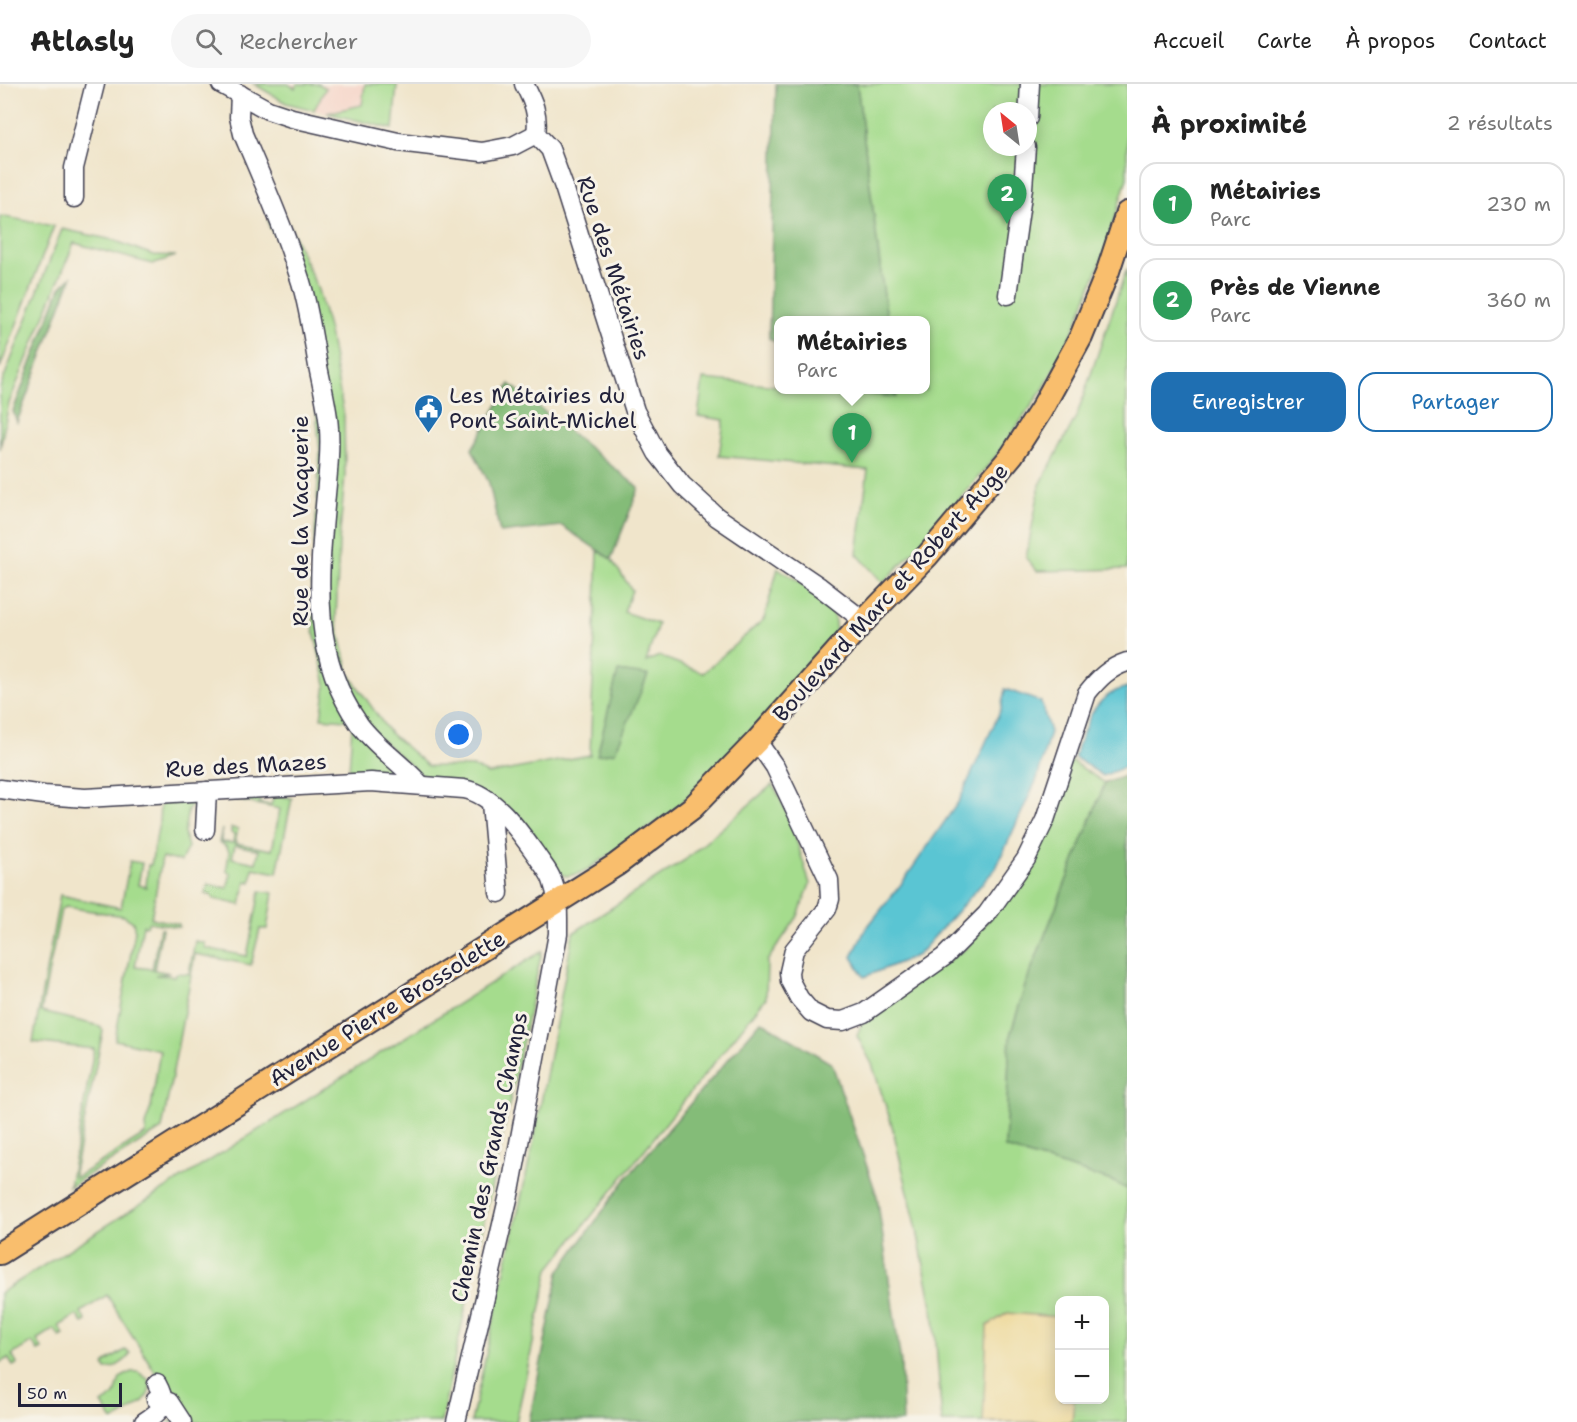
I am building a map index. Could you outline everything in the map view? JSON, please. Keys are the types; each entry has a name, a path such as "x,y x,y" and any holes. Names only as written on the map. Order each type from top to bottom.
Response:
{"main road":[{"name":"Boulevard Marc et Robert Auge","path":"757,741 864,621 928,555 1012,455 1041,410 1081,337 1108,271 1127,213"},
{"name":"Avenue Pierre Brossolette","path":"0,1253 616,865 692,808 757,741"}],"street":[{"path":"74,198 74,168 95,84"},
{"path":"221,84 267,110 291,118 398,142 482,152 513,146 536,134 538,122 535,105 524,84"},
{"path":"1029,102 1030,84"},
{"name":"Rue de la Vacquerie","path":"240,94 239,117 243,134 287,241 301,285 329,428 320,586 323,635 328,661 347,705 361,726 420,784"},
{"name":"Rue des Métairies","path":"536,134 550,149 635,411 657,453 682,485 717,517 820,587 864,621"},
{"path":"1008,296 1025,156"},
{"path":"757,741 775,767 829,880 830,899 827,909 794,950 789,972 790,981 799,998 811,1012 827,1020 843,1021 864,1013 945,957 987,914 1026,859 1045,820 1087,693 1098,679 1113,667 1127,662"},
{"name":"Rue des Mazes","path":"0,789 85,798 371,782 420,784 475,791 514,824 551,878 558,900"},
{"path":"205,830 207,791"},
{"path":"491,803 499,893"},
{"name":"Chemin des Grands Champs","path":"456,1422 511,1186 558,934 558,900"},
{"path":"144,1422 156,1415 160,1409 158,1394 169,1402 182,1422"}],"shaded area":[{"path":"254,84 397,84 393,129 286,103"}],"green space":[{"path":"254,84 288,84 295,88 297,84 319,84 326,88 314,110 286,103"},
{"path":"365,84 397,84 393,129 327,113 362,105"},
{"path":"776,84 857,84 886,316 774,316 774,341 769,338"},
{"path":"857,84 1127,84 1127,178 1105,251 1074,329 1044,388 996,456 930,534 883,583 857,554 868,470 719,456 724,420 698,416 703,379 774,386 774,394 864,394 896,397 896,394 930,394 930,316 886,316"},
{"path":"0,216 54,226 0,368"},
{"path":"268,218 286,248 322,404 330,674 402,772 349,771 352,726 347,720 321,718 326,684 314,631 312,582 320,452 314,388 300,313 288,268 277,238 269,226"},
{"path":"289,224 318,290 329,332 344,416 345,475 336,619 349,674 389,732 428,766 474,767 488,774 590,755 598,551 611,559 632,590 624,612 658,624 646,662 659,656 703,673 764,619 778,568 819,596 828,605 833,615 836,626 834,639 706,781 670,813 578,874 566,876 558,873 523,824 423,776 364,725 326,638 332,462"},
{"path":"62,229 113,240 153,255 176,256 152,264 74,243 9,403 0,449 0,388"},
{"path":"1127,268 1127,569 1037,571 1026,558 1040,485 1077,415"},
{"path":"72,276 17,422 13,411 60,288"},
{"path":"510,384 639,488 611,559 562,526 500,533 489,483 472,449"},
{"path":"868,394 896,394 896,397"},
{"path":"618,671 648,675 615,752 597,755"},
{"path":"1070,760 1105,783 1026,983 1010,1036 1005,1148 1112,1181 1127,1189 1127,1422 942,1422 934,1316 916,1225 891,1122 872,1064 857,1036 862,1022 966,948 1007,896"},
{"path":"1127,775 1127,1189 1112,1181 1005,1148 1010,1036 1026,983 1105,783"},
{"path":"773,784 790,819 810,884 798,916 767,961 766,998 549,1269 516,1422 471,1422 534,1140 573,933 685,860"},
{"path":"274,795 292,798 277,873 253,868 251,882 246,881 241,905 214,899 205,893 208,884 227,888 231,874 227,871 229,851 219,842 222,829 221,842 233,843 234,834 231,833 231,828 238,829 235,843 272,850 280,809 226,798 261,796 259,803 271,805","holes":["235,845 259,850 256,863 232,858"]},
{"path":"198,800 188,809 184,834 188,847 181,861 162,858 151,918 179,924 179,927 149,922 146,926 143,925 135,967 152,969 160,928 162,929 154,970 170,973 155,975 189,974 195,941 205,943 205,948 247,956 260,891 273,893 267,929 260,929 251,965 195,954 162,1129 69,1187 94,1049 33,1042 60,895 121,908 130,861 142,863 138,885 146,887 148,865 151,865 160,806 163,801","holes":["66,907 124,916 133,922 135,931 115,1040 160,1050 151,1107 145,1125 146,1134 75,1178 74,1172 103,1031 100,1026 41,1012 61,909"]},
{"path":"542,951 441,1422 170,1422 175,1419 177,1407 107,1295 81,1312 86,1321 82,1323 77,1315 59,1326 64,1335 60,1337 54,1329 37,1340 42,1349 38,1351 32,1342 12,1355 17,1364 13,1366 8,1358 0,1363 0,1293"},
{"path":"761,1021 832,1064 877,1196 901,1363 903,1422 529,1422 559,1272 625,1180"},
{"path":"125,1350 130,1353 127,1358 117,1366 106,1369 105,1363"},
{"path":"131,1372 138,1372 149,1380 148,1394 139,1405 113,1421 102,1404 115,1395 120,1378"}],"sand":[{"path":"1007,1313 1055,1317 1055,1404 1074,1404 1072,1422 983,1422 987,1326"}],"water":[{"path":"1127,687 1127,766 1103,776 1074,757 1087,723 1097,705 1115,692"},
{"path":"1005,689 1041,702 1050,732 1037,779 996,868 918,955 864,977 852,957 865,930 902,883 959,801 1001,709"}],"place":[{"name":"Près de Vienne","path":"1007,224"},
{"name":"Les Métairies du Pont Saint-Michel","path":"428,434"},
{"name":"Métairies","path":"852,463"}]}
